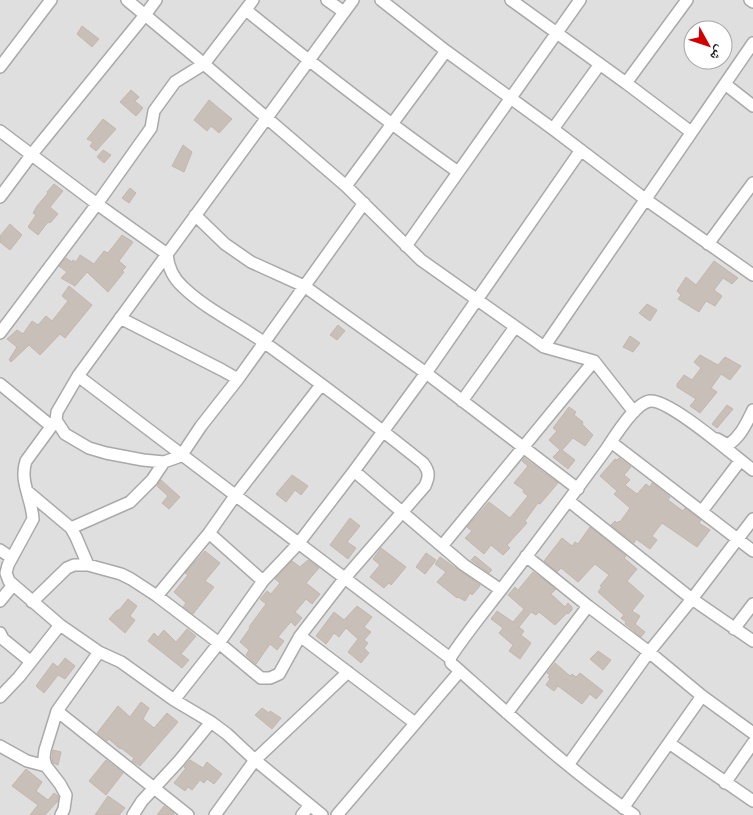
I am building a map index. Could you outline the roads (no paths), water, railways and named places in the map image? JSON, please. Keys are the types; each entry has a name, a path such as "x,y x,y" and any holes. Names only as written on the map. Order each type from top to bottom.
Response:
{"street":[{"path":"0,67 51,0"},
{"path":"127,0 346,186 421,260 544,347 594,361 634,412"},
{"path":"0,197 32,154 156,0"},
{"path":"327,0 344,12"},
{"path":"322,815 211,722 174,700 121,662 99,652 60,626 8,581 6,573 33,519 23,476 26,461 54,423 61,403 120,318 353,0"},
{"path":"381,0 446,51 645,199 753,275"},
{"path":"511,0 691,132"},
{"path":"406,246 580,0"},
{"path":"626,83 687,0"},
{"path":"0,333 97,204 151,128 154,111 175,82 204,64 250,5 308,61 458,172"},
{"path":"544,347 753,43"},
{"path":"346,186 446,51"},
{"path":"553,129 600,64"},
{"path":"725,84 753,106"},
{"path":"0,131 97,204 168,254"},
{"path":"174,700 219,643 264,580 298,544 354,471 426,373 581,150"},
{"path":"708,244 753,183"},
{"path":"0,384 54,423 65,434 89,448 143,460 164,462 181,456 364,203"},
{"path":"195,215 225,244 241,256 304,286 426,373 523,449 578,489"},
{"path":"32,602 68,568 74,565 88,564 121,574 157,596 261,678 270,678 278,674 300,636 344,579 425,486 429,475 423,463 263,342 205,305 181,286 168,264 168,254"},
{"path":"120,318 238,379"},
{"path":"462,401 515,327"},
{"path":"442,546 594,361"},
{"path":"78,376 181,456 450,658 460,671 507,713 568,764 634,815"},
{"path":"157,596 209,533 235,496 321,385"},
{"path":"450,658 578,489 611,442 634,412 645,402 660,402 728,445 744,431 753,410"},
{"path":"711,436 753,470"},
{"path":"611,442 753,551"},
{"path":"702,511 740,461"},
{"path":"71,528 130,502 152,480 164,462"},
{"path":"354,471 464,566 501,590"},
{"path":"27,491 71,528 88,564"},
{"path":"569,501 692,599 753,641"},
{"path":"568,764 650,652 753,519"},
{"path":"209,533 264,580"},
{"path":"0,550 12,558"},
{"path":"526,556 588,606 650,652 702,696 753,733"},
{"path":"0,601 13,585"},
{"path":"734,629 753,604"},
{"path":"507,713 588,606"},
{"path":"0,697 19,677 60,626"},
{"path":"0,633 3,639 30,661"},
{"path":"300,636 415,723"},
{"path":"61,815 66,795 46,766 45,750 57,711 99,652"},
{"path":"337,815 460,671"},
{"path":"215,815 255,760 348,672"},
{"path":"624,808 702,696"},
{"path":"57,711 188,815"},
{"path":"133,815 142,801 211,722"},
{"path":"669,743 753,800"},
{"path":"726,783 753,743"},
{"path":"0,746 27,761 46,766"},
{"path":"302,815 310,805"}]}
